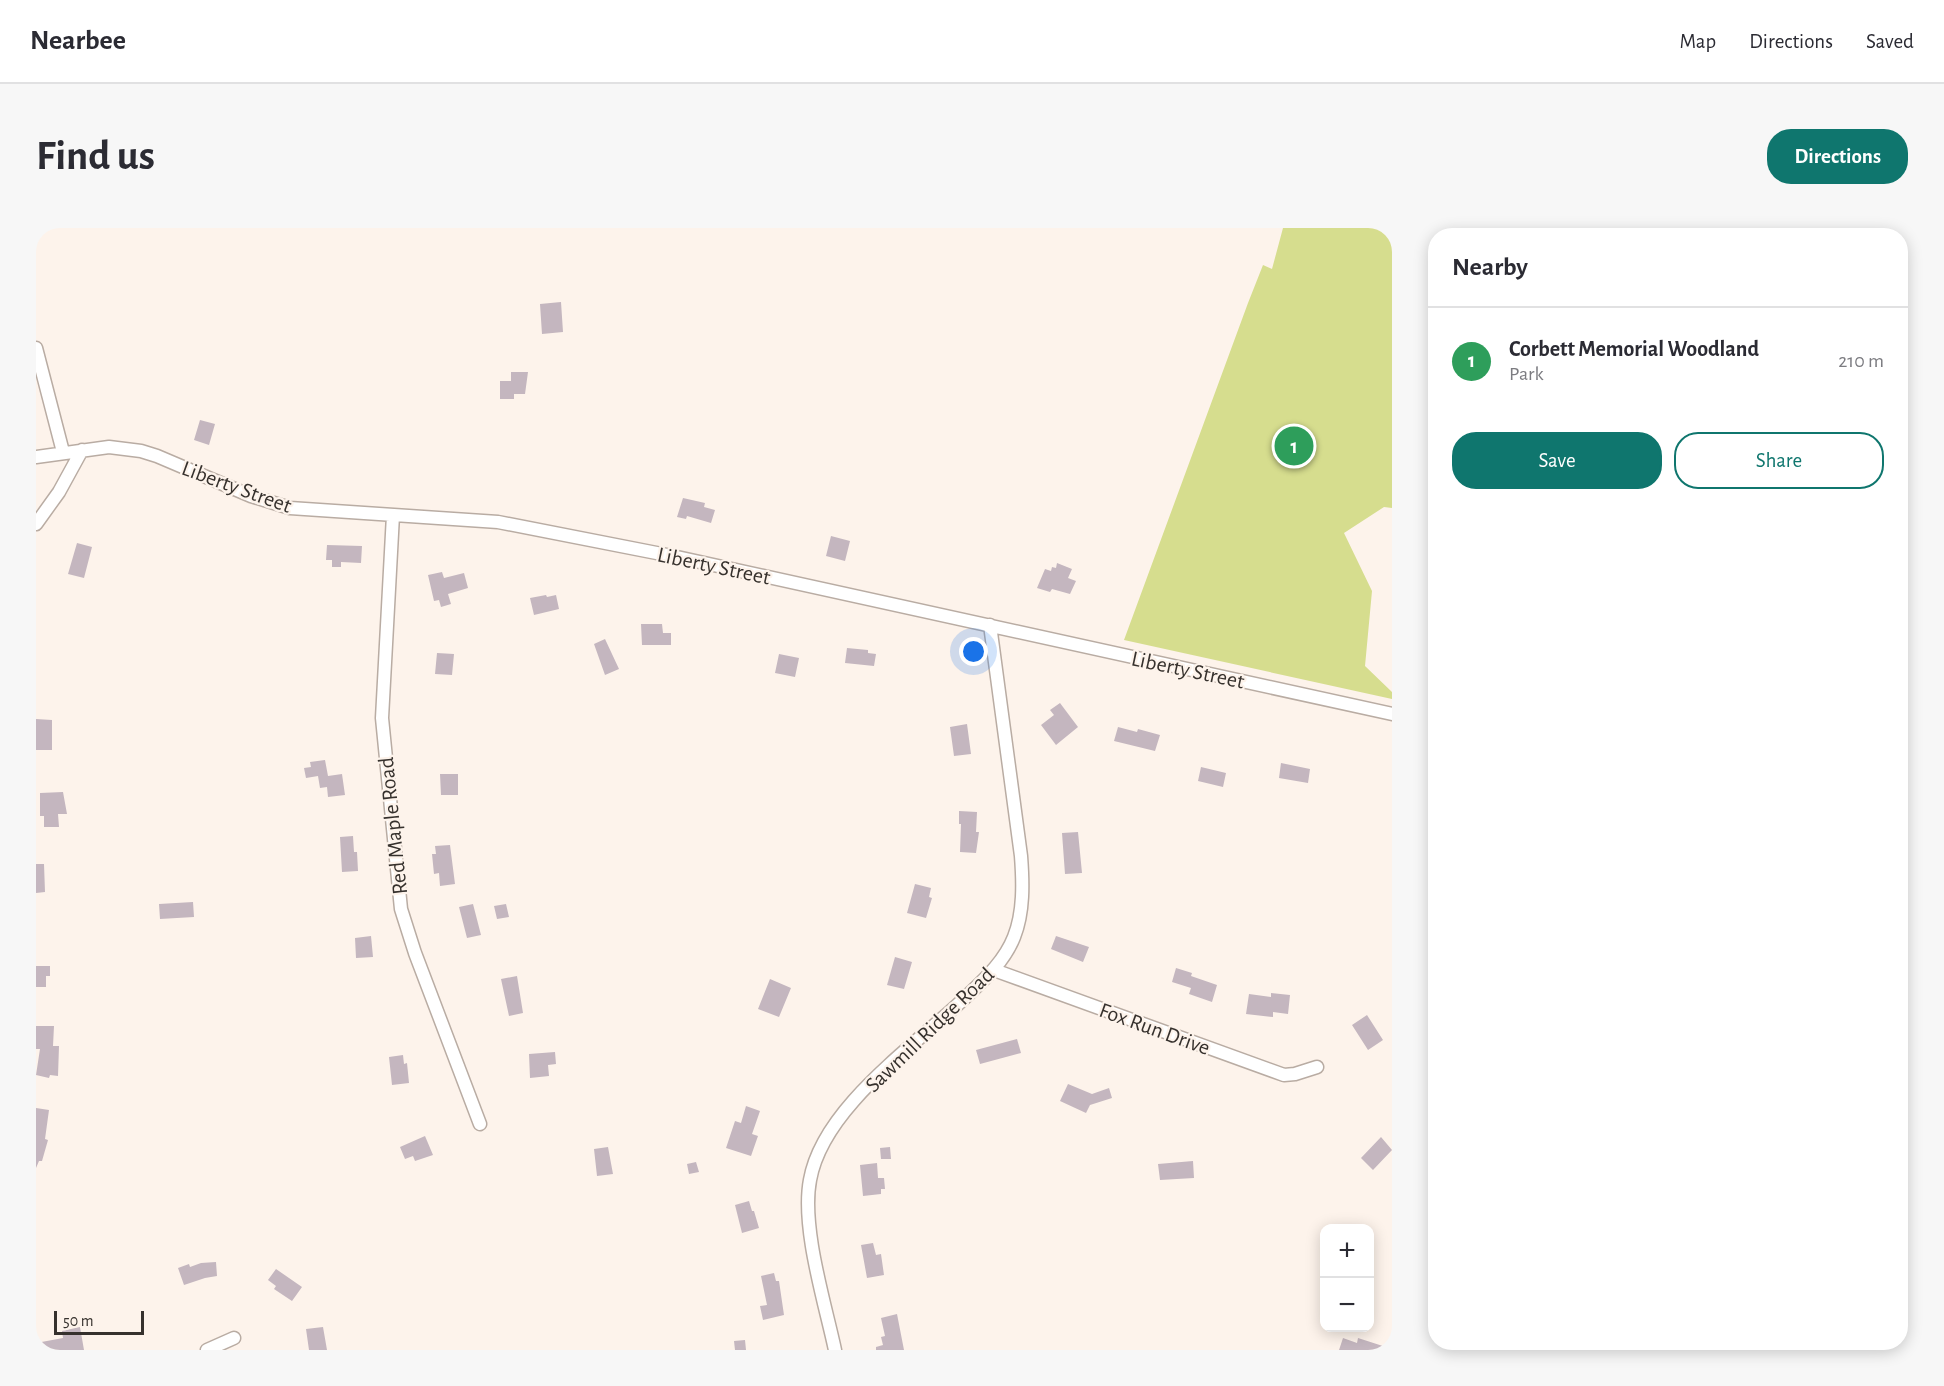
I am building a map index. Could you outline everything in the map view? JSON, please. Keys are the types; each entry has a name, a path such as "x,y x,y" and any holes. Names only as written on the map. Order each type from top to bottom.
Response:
{"street":[{"path":"36,348 63,452"},
{"name":"Liberty Street","path":"36,457 109,447 141,451 251,496 290,508 498,522 677,556 1392,714"},
{"path":"36,524 59,492 82,450"},
{"name":"Red Maple Road","path":"393,515 382,718 401,909 415,953 480,1124"},
{"name":"Sawmill Ridge Road","path":"835,1350 808,1218 810,1181 819,1149 837,1120 891,1062 951,1012 994,970 1014,937 1020,913 1022,875 990,625"},
{"name":"Fox Run Drive","path":"994,970 1284,1075 1317,1067"},
{"path":"207,1350 234,1338"}],"green space":[{"path":"1283,228 1392,228 1392,508 1384,507 1344,533 1372,591 1365,666 1392,692 1392,699 1124,640 1248,303 1263,265 1272,269"}],"building":[{"path":"561,302 563,332 542,334 540,304"},
{"path":"511,372 528,372 525,394 514,394 514,399 500,399 500,381 511,381"},
{"path":"200,420 215,424 209,445 194,440"},
{"path":"683,498 705,503 704,507 715,510 711,523 687,516 686,519 677,517"},
{"path":"831,536 850,541 845,561 826,556"},
{"path":"77,543 92,547 84,578 68,574"},
{"path":"327,545 362,546 361,563 341,562 341,567 332,567 332,560 326,560"},
{"path":"1057,563 1072,569 1068,578 1076,581 1070,594 1037,588 1045,569 1051,571 1052,567 1056,568"},
{"path":"442,572 444,578 464,573 468,588 448,594 451,604 441,607 439,600 434,601 428,575"},
{"path":"546,595 547,597 556,595 559,609 534,615 530,598"},
{"path":"641,624 662,624 663,633 671,633 671,645 642,645"},
{"path":"605,639 619,669 605,675 594,644"},
{"path":"847,648 868,650 868,653 876,654 874,666 845,663"},
{"path":"437,653 454,654 452,675 435,674"},
{"path":"779,654 799,658 795,677 775,673"},
{"path":"1060,703 1078,727 1056,745 1041,725 1054,715 1050,710"},
{"path":"36,719 52,720 52,750 36,750"},
{"path":"967,724 971,754 954,756 950,727"},
{"path":"1118,727 1160,735 1155,751 1114,741"},
{"path":"325,760 328,776 342,774 345,795 328,797 327,787 320,788 318,776 306,778 304,768 311,767 310,762"},
{"path":"1281,763 1310,769 1308,783 1279,778"},
{"path":"1201,767 1226,773 1223,787 1198,781"},
{"path":"440,774 458,774 458,795 441,795"},
{"path":"63,792 67,814 58,814 59,827 44,827 44,816 40,816 40,793"},
{"path":"959,811 977,812 976,832 979,832 976,853 960,852"},
{"path":"1078,832 1082,873 1065,874 1062,833"},
{"path":"353,836 358,871 342,872 340,837"},
{"path":"450,845 455,884 440,886 439,873 434,874 432,854 436,854 435,846"},
{"path":"36,864 44,864 45,892 36,893"},
{"path":"915,884 931,888 929,897 932,898 926,918 907,913"},
{"path":"193,902 194,917 160,919 159,904"},
{"path":"473,904 481,935 467,938 459,907"},
{"path":"506,904 509,917 497,919 494,906"},
{"path":"371,936 373,957 356,958 355,938"},
{"path":"1056,936 1089,947 1083,962 1051,949"},
{"path":"895,957 912,962 904,989 887,985"},
{"path":"36,966 50,966 50,976 46,976 46,987 36,987"},
{"path":"1176,968 1217,985 1212,1002 1189,994 1191,988 1172,982"},
{"path":"517,976 523,1013 509,1016 501,979"},
{"path":"770,979 791,988 779,1017 758,1009"},
{"path":"1271,993 1290,995 1288,1014 1273,1012 1273,1017 1246,1014 1249,994 1271,997"},
{"path":"1367,1015 1383,1040 1368,1050 1352,1025"},
{"path":"36,1026 54,1026 53,1046 59,1046 58,1076 50,1075 49,1078 36,1075 40,1049 36,1049"},
{"path":"1017,1039 1021,1053 980,1064 976,1050"},
{"path":"555,1052 556,1064 548,1065 549,1076 530,1078 529,1054"},
{"path":"403,1055 404,1064 407,1063 409,1083 392,1085 389,1057"},
{"path":"1068,1084 1092,1094 1109,1088 1112,1098 1090,1105 1086,1113 1060,1101"},
{"path":"746,1106 760,1111 752,1134 758,1136 751,1156 726,1148 735,1121 741,1123"},
{"path":"36,1108 49,1110 45,1139 48,1140 42,1161 39,1161 36,1168"},
{"path":"425,1136 433,1155 415,1161 413,1156 405,1159 400,1147"},
{"path":"1381,1137 1392,1150 1373,1170 1361,1158"},
{"path":"608,1147 613,1174 597,1176 594,1149"},
{"path":"890,1147 891,1159 881,1159 880,1148"},
{"path":"1193,1161 1194,1178 1160,1180 1158,1164"},
{"path":"696,1162 699,1172 689,1174 687,1164"},
{"path":"877,1163 878,1178 884,1178 885,1189 881,1189 881,1194 863,1196 860,1165"},
{"path":"749,1201 759,1228 742,1233 735,1205"},
{"path":"873,1243 876,1255 881,1254 884,1275 867,1278 861,1245"},
{"path":"216,1262 217,1276 184,1285 178,1268 189,1264 190,1267 201,1263"},
{"path":"276,1269 302,1287 292,1301 274,1289 276,1286 268,1280"},
{"path":"774,1273 776,1281 779,1281 784,1315 763,1320 760,1306 767,1305 761,1276"},
{"path":"897,1314 904,1350 876,1350 876,1347 883,1345 881,1337 885,1336 881,1318"},
{"path":"80,1327 84,1350 36,1350 36,1343 63,1338 62,1331"},
{"path":"323,1327 327,1350 309,1350 306,1329"},
{"path":"1343,1338 1357,1343 1358,1338 1389,1348 1388,1350 1339,1350"},
{"path":"745,1340 746,1350 735,1350 734,1341"}],"place":[{"name":"Corbett Memorial Woodland","path":"1294,446"}]}
